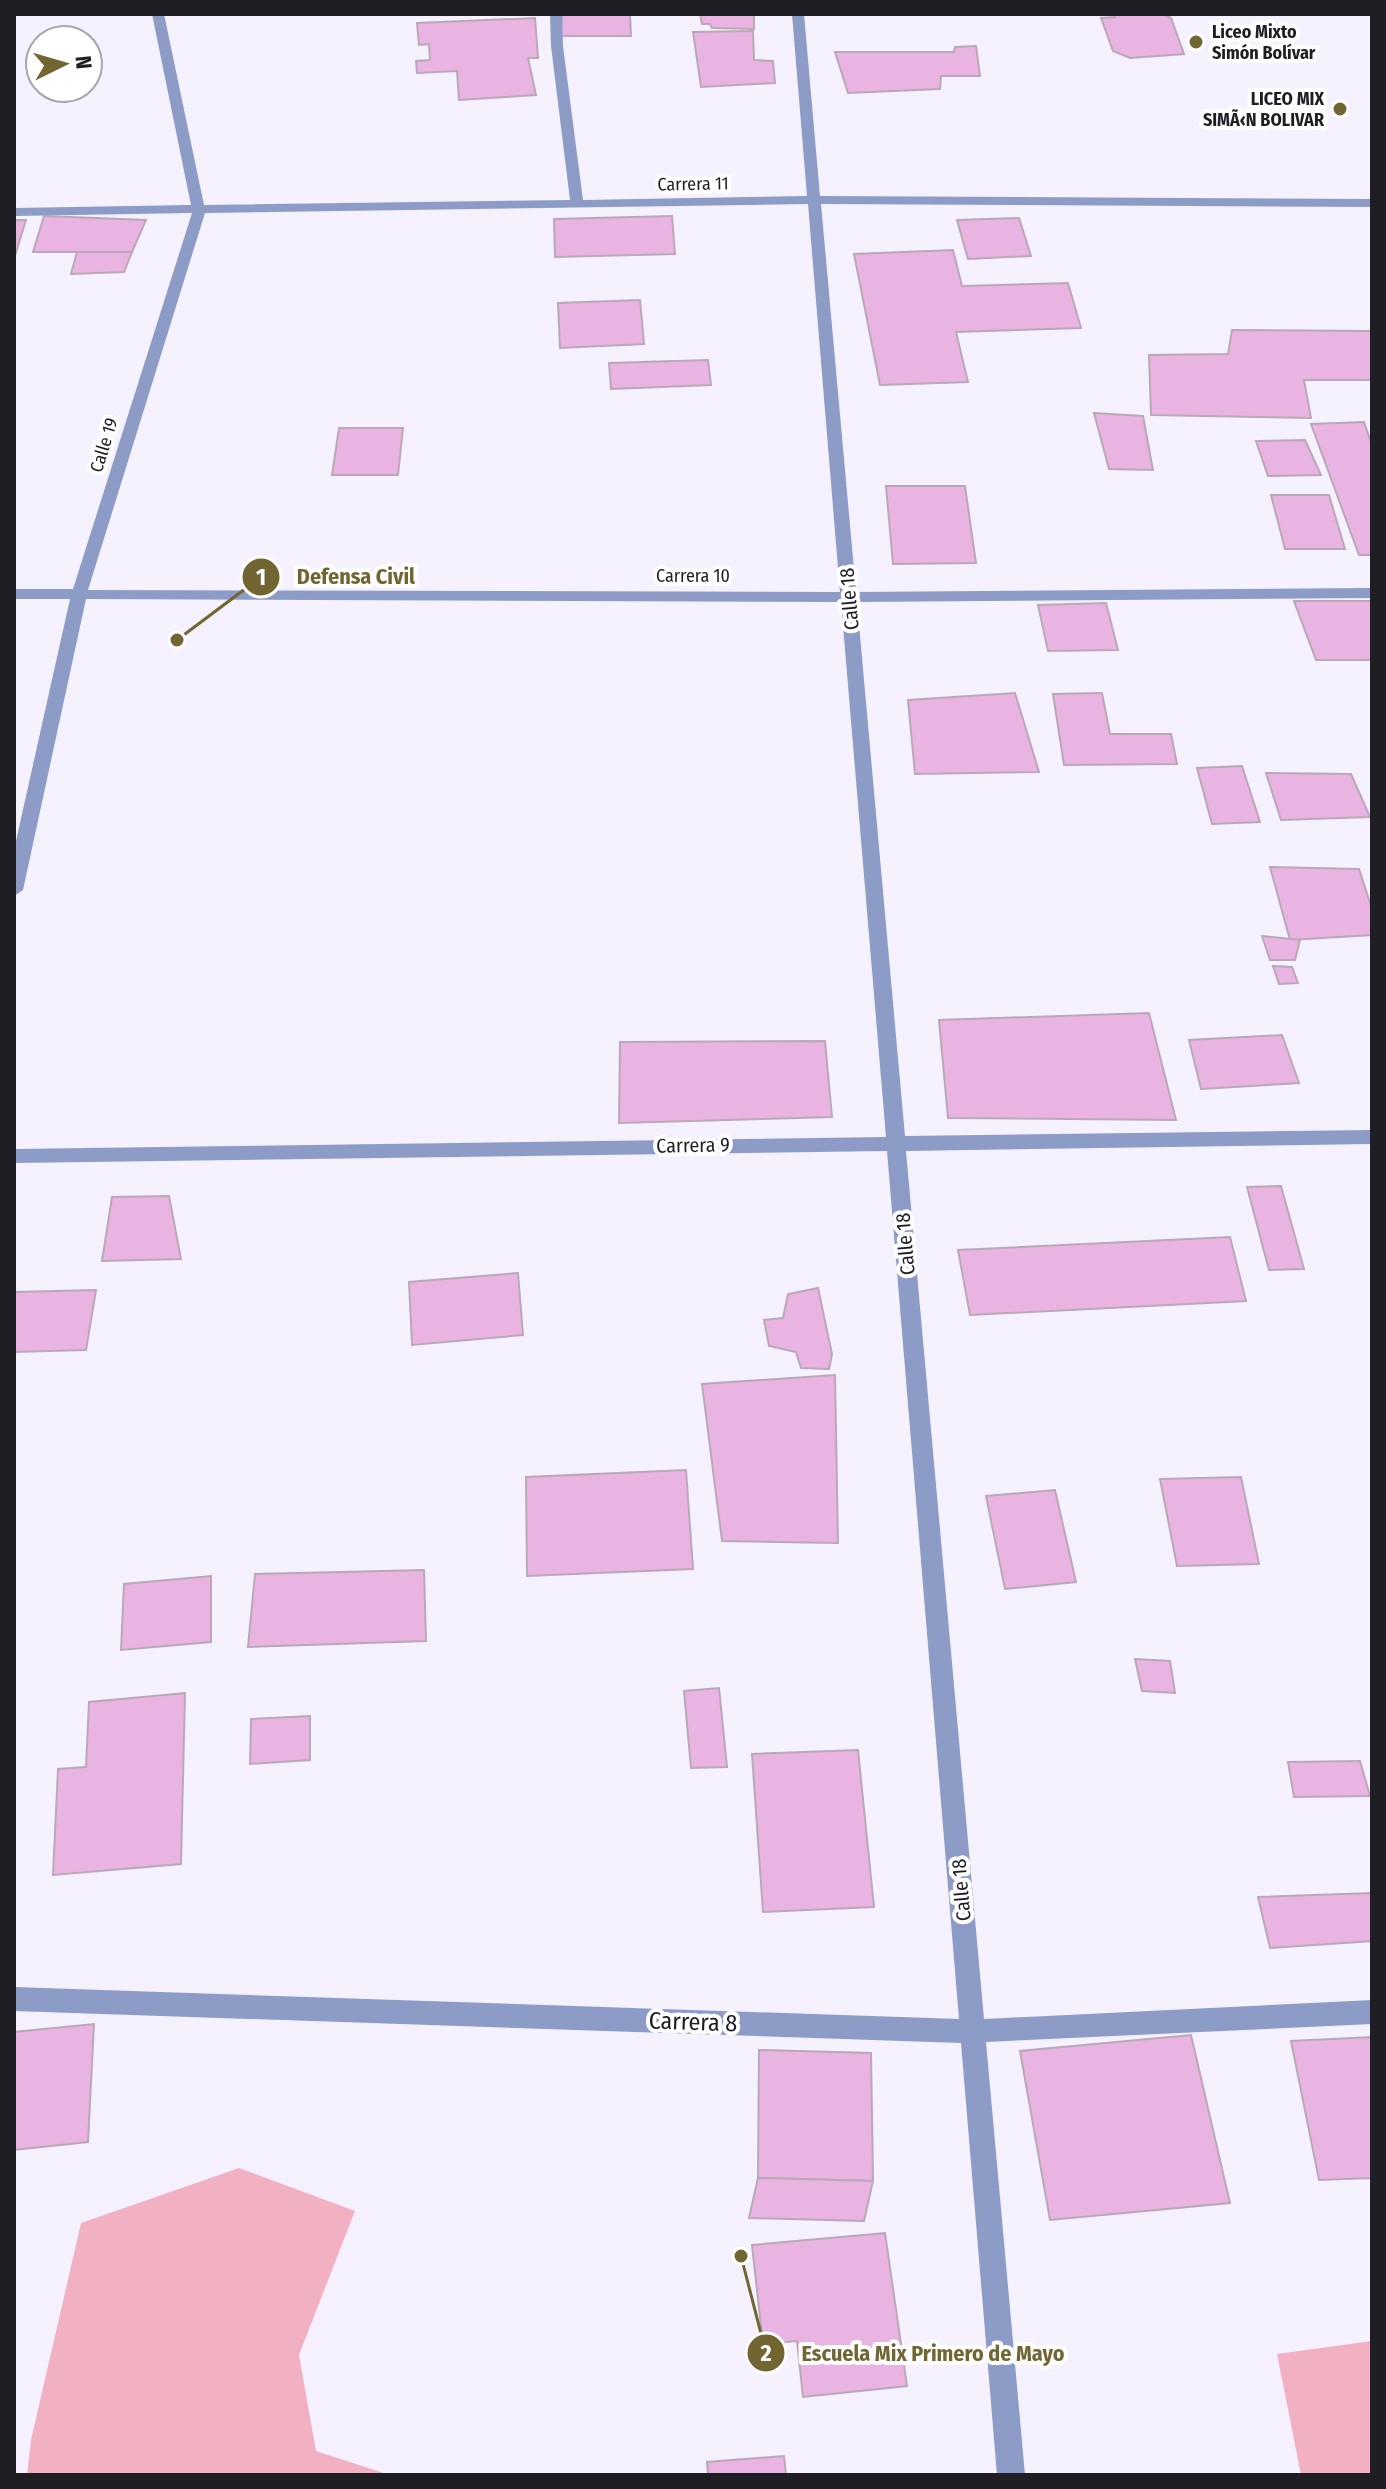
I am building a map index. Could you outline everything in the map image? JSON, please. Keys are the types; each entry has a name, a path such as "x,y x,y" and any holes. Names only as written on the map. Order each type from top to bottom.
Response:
{"street":[{"name":"Calle 19","path":"14,890 79,594 199,211 158,14"},
{"path":"556,14 557,46 577,205"},
{"name":"Calle 18","path":"798,14 1011,2475"},
{"name":"Carrera 11","path":"14,212 815,200 1372,203"},
{"name":"Carrera 10","path":"14,594 848,597 1372,593"},
{"name":"Carrera 9","path":"14,1156 1372,1137"},
{"name":"Carrera 8","path":"14,1999 973,2031 1372,2012"}],"shaded area":[{"path":"239,2168 355,2211 299,2355 316,2451 390,2475 27,2475 31,2440 81,2223"},
{"path":"1372,2341 1372,2475 1301,2475 1277,2354"}],"building":[{"path":"562,14 630,14 631,36 560,36"},
{"path":"700,14 754,14 754,29 712,28 710,24 702,24"},
{"path":"1114,14 1163,14 1171,18 1184,54 1130,58 1113,51 1101,18 1115,17"},
{"path":"535,18 538,58 528,58 536,95 459,100 457,71 417,73 416,61 430,60 429,44 419,45 417,23"},
{"path":"753,31 754,60 773,61 775,83 701,87 693,32"},
{"path":"976,46 980,76 941,76 940,89 848,93 835,52 954,52 955,47"},
{"path":"44,216 146,220 132,252 33,252"},
{"path":"672,216 675,254 555,257 554,219"},
{"path":"1019,218 1031,256 968,259 957,220"},
{"path":"14,220 26,220 14,259"},
{"path":"953,250 962,286 1068,283 1081,328 956,332 968,382 880,385 854,254"},
{"path":"77,252 132,252 124,272 71,274"},
{"path":"640,300 644,344 560,348 558,303"},
{"path":"1232,330 1372,331 1372,380 1304,380 1311,418 1151,415 1149,355 1228,354"},
{"path":"708,360 711,385 611,389 609,363"},
{"path":"1094,413 1143,416 1153,470 1109,469"},
{"path":"1364,422 1372,445 1372,555 1359,555 1311,424"},
{"path":"339,428 403,428 398,475 332,475"},
{"path":"1305,440 1321,475 1268,476 1256,441"},
{"path":"886,486 965,486 976,563 893,564"},
{"path":"1271,495 1329,495 1345,549 1285,549"},
{"path":"1294,601 1372,601 1372,660 1316,660"},
{"path":"1106,603 1118,650 1048,651 1038,605"},
{"path":"1015,693 1039,772 915,774 908,700"},
{"path":"1102,693 1110,734 1171,734 1177,764 1064,765 1053,694"},
{"path":"1242,766 1260,822 1212,824 1197,768"},
{"path":"1266,773 1351,774 1370,817 1281,820"},
{"path":"1270,867 1359,869 1372,909 1372,935 1290,940"},
{"path":"1262,936 1300,940 1295,960 1270,960"},
{"path":"1273,966 1292,967 1298,983 1279,984"},
{"path":"1149,1013 1176,1120 948,1118 939,1020"},
{"path":"1282,1035 1299,1083 1201,1089 1189,1040"},
{"path":"825,1041 832,1117 619,1123 620,1042"},
{"path":"1281,1186 1304,1269 1269,1270 1247,1187"},
{"path":"169,1196 181,1259 102,1261 112,1197"},
{"path":"1230,1237 1246,1301 970,1315 958,1250"},
{"path":"518,1273 523,1335 412,1345 409,1282"},
{"path":"818,1288 832,1354 829,1369 801,1368 796,1352 769,1346 764,1320 783,1318 788,1294"},
{"path":"96,1290 86,1350 14,1352 14,1292"},
{"path":"835,1375 838,1543 722,1541 702,1384"},
{"path":"686,1470 693,1569 527,1576 526,1477"},
{"path":"1241,1477 1259,1564 1177,1566 1160,1479"},
{"path":"1055,1490 1076,1582 1005,1589 986,1496"},
{"path":"424,1570 426,1641 248,1647 255,1574"},
{"path":"211,1576 211,1642 121,1650 124,1584"},
{"path":"1135,1659 1170,1661 1175,1693 1142,1691"},
{"path":"719,1688 727,1767 691,1768 684,1691"},
{"path":"185,1693 181,1864 53,1875 58,1769 86,1767 89,1702"},
{"path":"310,1716 310,1760 250,1764 251,1719"},
{"path":"858,1750 874,1907 763,1912 752,1754"},
{"path":"1360,1761 1370,1796 1294,1797 1288,1762"},
{"path":"1372,1893 1372,1941 1270,1948 1258,1897"},
{"path":"94,2024 88,2142 14,2150 14,2032"},
{"path":"1191,2035 1230,2203 1050,2220 1020,2051"},
{"path":"1372,2037 1372,2178 1319,2180 1291,2041"},
{"path":"759,2050 871,2053 873,2181 758,2178"},
{"path":"758,2178 873,2181 864,2221 749,2218"},
{"path":"885,2233 907,2386 803,2397 797,2341 763,2344 752,2245"},
{"path":"784,2456 786,2475 708,2475 707,2462"}],"place":[{"name":"Liceo Mixto Simón Bolívar","path":"1196,42"},
{"name":"LICEO MIX SIMÃ‹N BOLIVAR","path":"1340,109"},
{"name":"Defensa Civil","path":"177,640"},
{"name":"Escuela Mix Primero de Mayo","path":"741,2256"}]}
